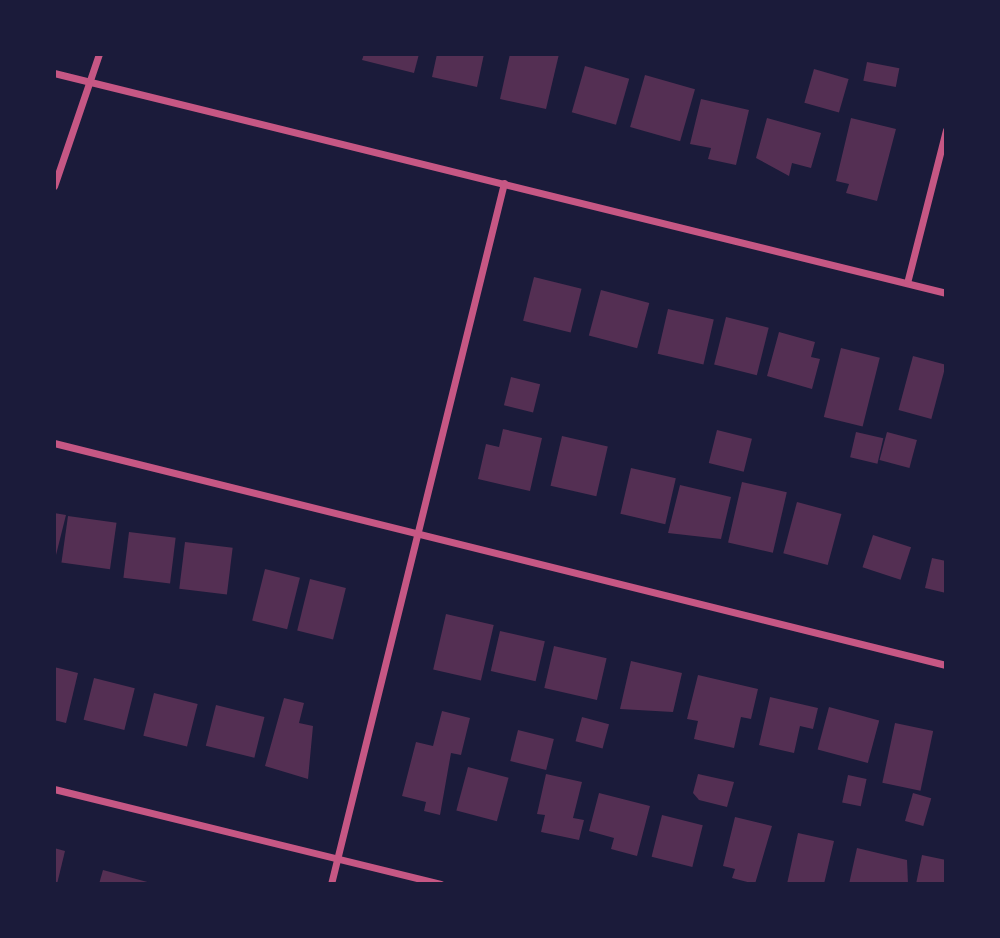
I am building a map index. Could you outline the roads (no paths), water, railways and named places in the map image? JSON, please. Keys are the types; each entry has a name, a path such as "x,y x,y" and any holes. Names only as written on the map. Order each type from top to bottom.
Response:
{"street":[{"path":"54,186 99,54"},
{"path":"54,73 946,292"},
{"path":"908,283 946,130"},
{"path":"331,884 504,183"},
{"path":"54,443 946,664"},
{"path":"54,789 440,884"}]}
